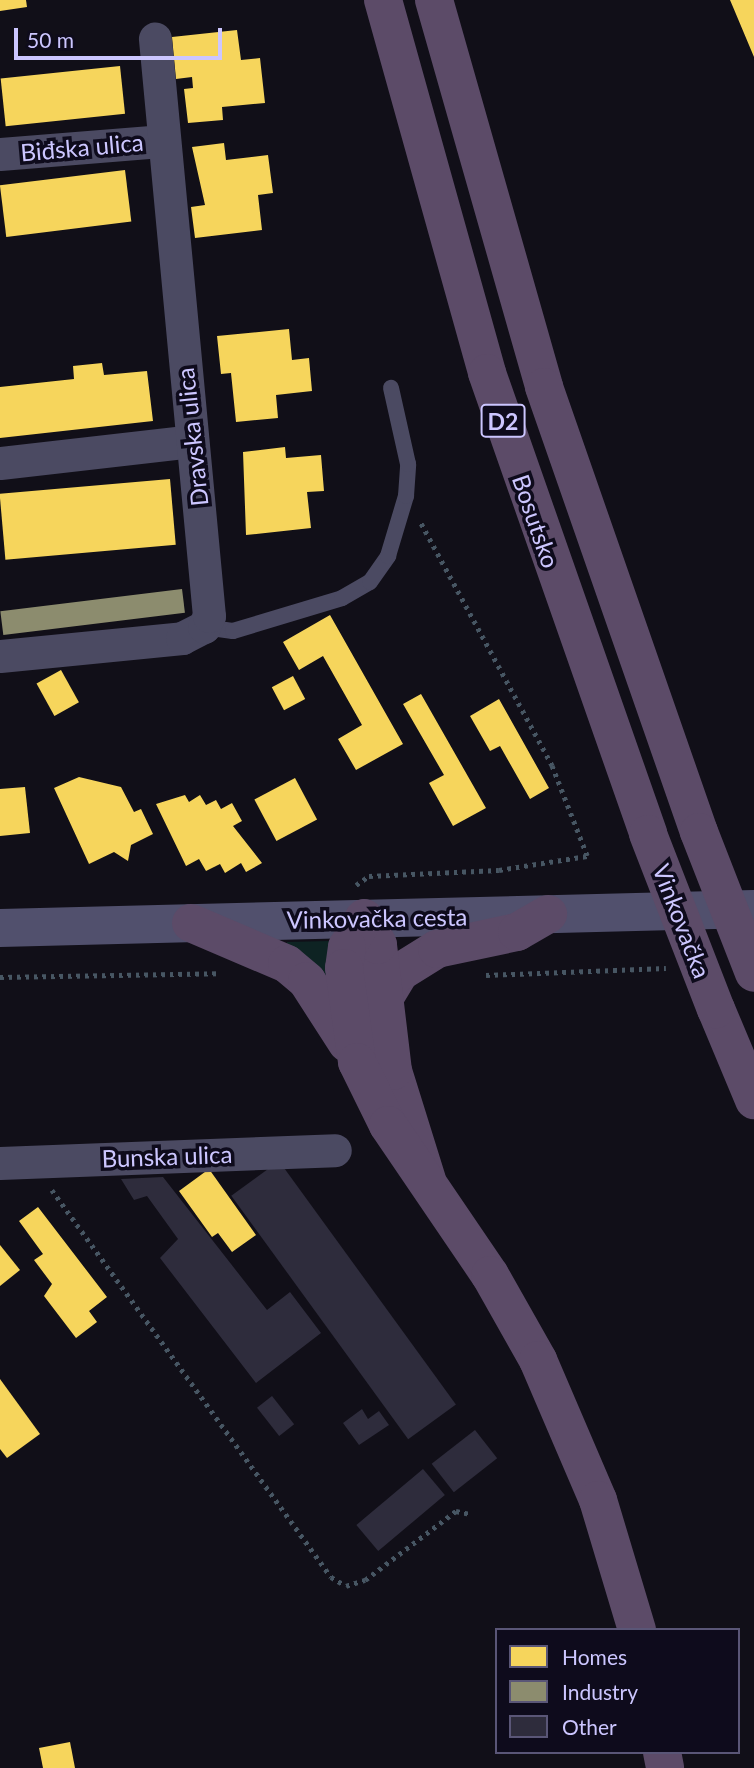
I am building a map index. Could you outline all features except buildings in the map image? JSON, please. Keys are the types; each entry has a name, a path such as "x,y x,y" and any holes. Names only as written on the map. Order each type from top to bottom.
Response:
{"highway":[{"name":"Bosutsko","path":"383,0 487,373 648,834"},
{"name":"Bosutsko","path":"434,0 544,387 699,832"},
{"name":"Vinkovačka","path":"699,832 754,973"},
{"name":"Vinkovačka","path":"648,834 754,1100"},
{"path":"360,907 378,944 393,1071 427,1180"},
{"path":"358,1062 344,968 347,947 360,907"},
{"path":"385,997 400,972 438,948 517,932 548,914"},
{"path":"191,923 286,964 307,981 358,1062 388,1125 427,1180 544,1372 598,1500 636,1628"}],"main road":[{"name":"Vinkovačka cesta","path":"0,928 191,923 360,907 548,914 754,909"}],"street":[{"name":"Dravska ulica","path":"155,39 209,616 204,627"},
{"name":"Biđska ulica","path":"0,154 163,141"},
{"path":"0,463 192,440"},
{"path":"0,656 182,638 204,627"},
{"name":"Bunska ulica","path":"0,1164 335,1150"}],"lane":[{"path":"204,627 233,631 342,598 370,582 388,556 406,496 408,464 391,388"}],"path":[{"path":"360,907 356,886 369,876 499,870 587,856 552,766 406,496"},
{"path":"36,1162 158,1344 331,1577 346,1586 365,1580 456,1511 470,1514"}],"green space":[{"path":"329,941 334,989 287,952 287,942"}]}
